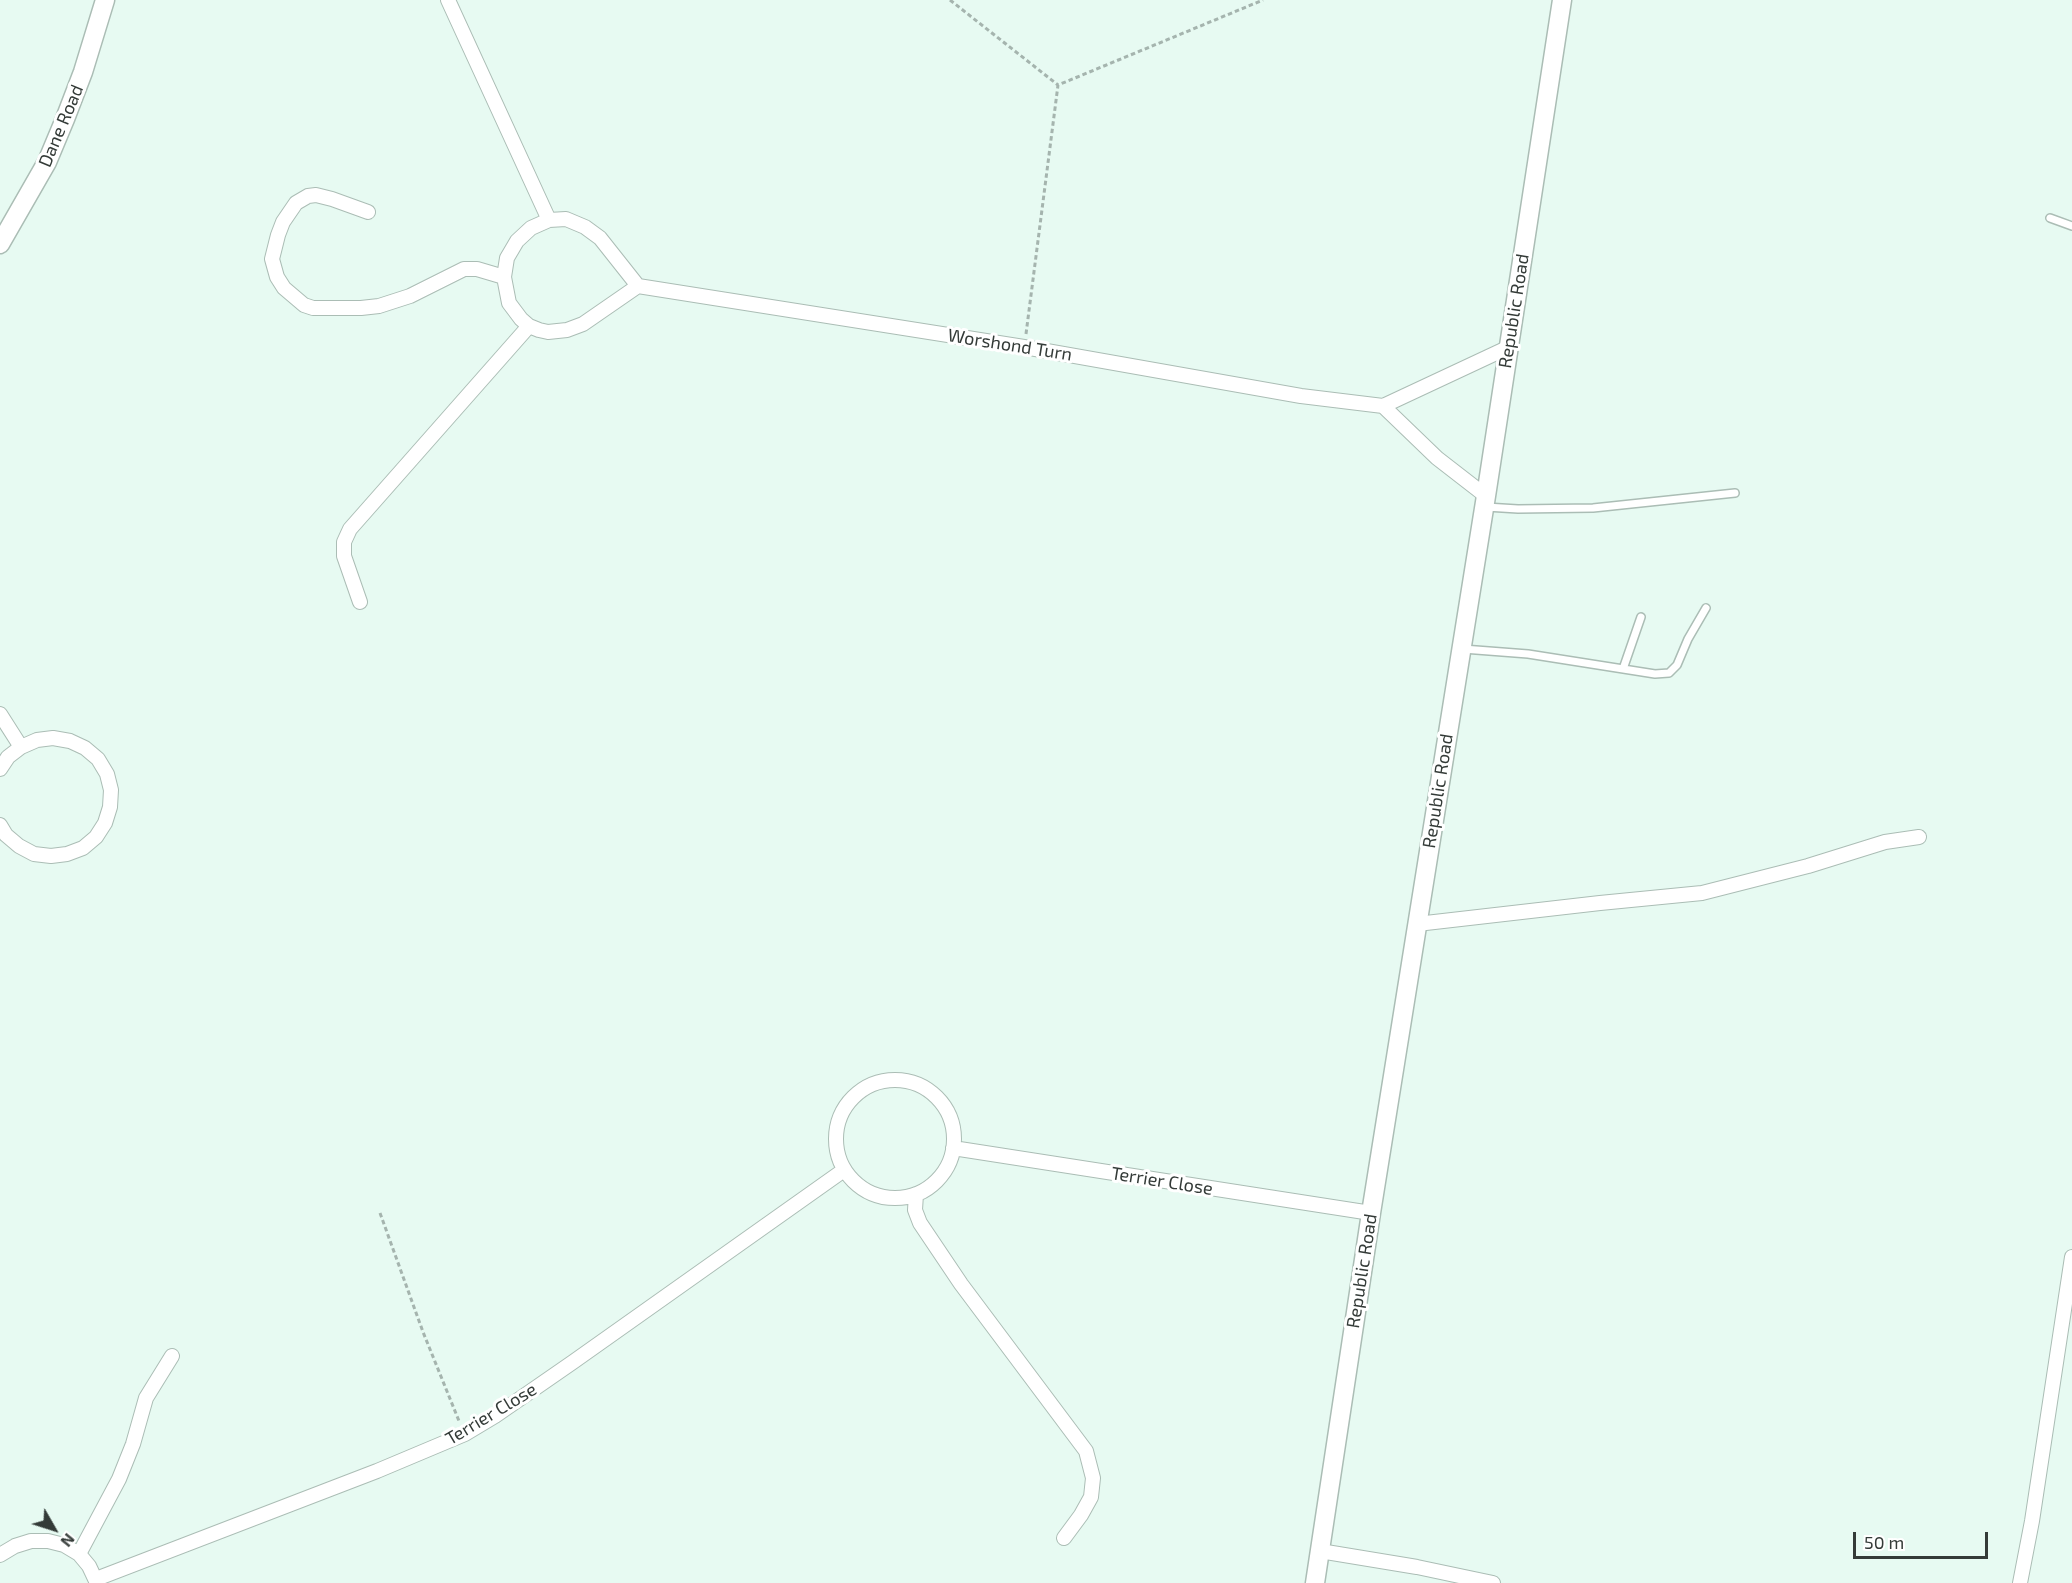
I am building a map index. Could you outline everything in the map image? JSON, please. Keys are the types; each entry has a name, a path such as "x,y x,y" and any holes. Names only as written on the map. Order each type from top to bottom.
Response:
{"street":[{"name":"Dane Road","path":"0,244 47,162 83,72 105,0"},
{"path":"448,0 549,220"},
{"name":"Republic Road","path":"1315,1583 1562,0"},
{"path":"368,212 325,196 308,196 296,203 283,222 272,259 277,277 284,288 304,305 313,308 361,308 379,306 410,296 465,269 477,269 504,277"},
{"path":"566,219 585,227 600,238 638,286 597,315 567,330 548,332 529,326 515,313 509,303 504,277 507,258 517,241 531,228 549,220 566,219"},
{"name":"Worshond Turn","path":"638,286 1024,347 1301,396 1383,406"},
{"path":"360,602 344,556 344,542 350,530 529,326"},
{"path":"1485,502 1383,406 1508,348"},
{"path":"0,714 21,747"},
{"path":"0,769 8,757 21,747 37,740 53,738 70,741 85,748 98,759 111,790 111,807 96,837 83,848 67,854 51,856 34,854 19,846 6,835 0,826"},
{"path":"1417,924 1702,893 1799,868 1885,842 1919,837"},
{"path":"883,1080 915,1083 936,1096 950,1117 953,1129 953,1148 949,1162 938,1179 928,1188 916,1194 896,1198 875,1195 857,1185 844,1170 838,1158 835,1140 840,1115 855,1094 871,1084 883,1080"},
{"name":"Terrier Close","path":"953,1148 1371,1213"},
{"name":"Terrier Close","path":"79,1554 89,1566 96,1581 377,1471 465,1434 573,1362 844,1170"},
{"path":"916,1194 915,1210 920,1223 961,1284 1076,1435 1086,1452 1093,1478 1091,1497 1064,1538"},
{"path":"2020,1583 2032,1521 2072,1257"},
{"path":"0,1556 15,1546 31,1541 48,1541 64,1545 79,1554 127,1461 146,1398 172,1356"},
{"path":"1320,1551 1493,1583"}],"lane":[{"path":"2050,218 2072,226"},
{"path":"1485,502 1518,509 1593,508 1735,493"},
{"path":"1461,649 1528,654 1655,674 1669,673 1677,665 1688,639 1706,608"},
{"path":"1623,669 1641,617"}],"path":[{"path":"950,0 1058,85"},
{"path":"1058,85 1263,0"},
{"path":"1024,347 1058,85"},
{"path":"380,1213 423,1332 465,1434"}]}
